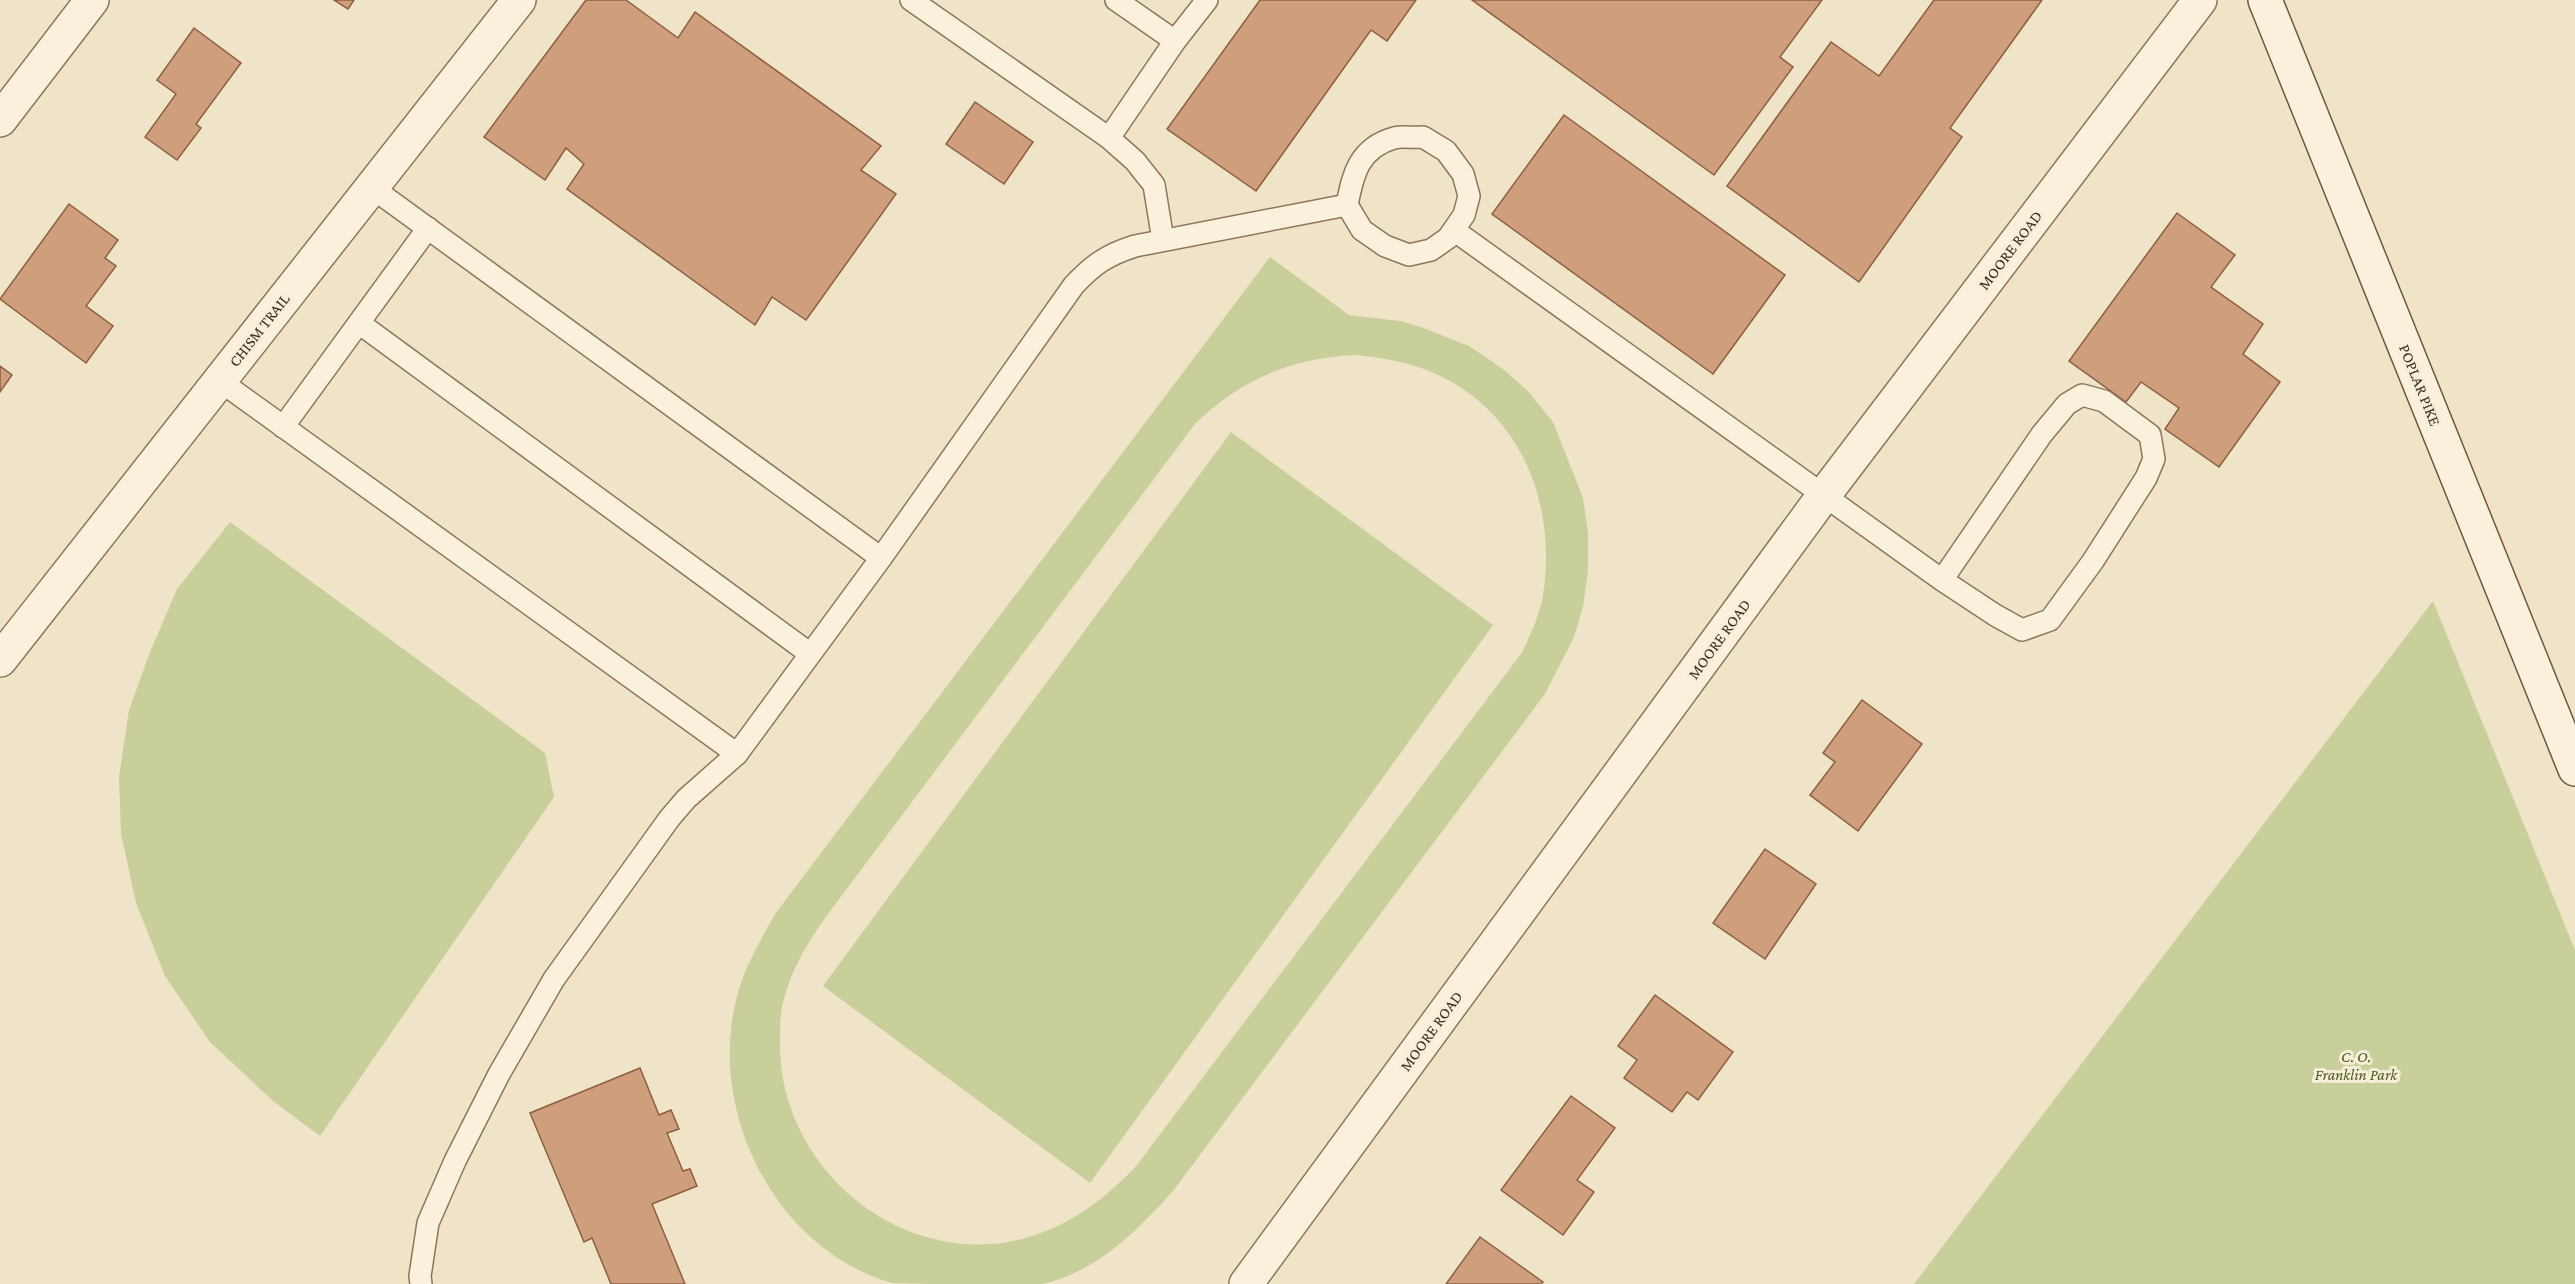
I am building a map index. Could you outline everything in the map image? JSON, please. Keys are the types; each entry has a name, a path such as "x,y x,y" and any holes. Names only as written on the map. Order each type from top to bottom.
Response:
{"street":[{"path":"0,120 92,0"},
{"name":"CHISM TRAIL","path":"0,661 519,0"},
{"name":"MOORE ROAD","path":"1246,1284 1824,495 2200,0"},
{"name":"POPLAR PIKE","path":"2265,0 2575,769"}],"lane":[{"path":"911,0 1109,138 1135,161 1154,185 1163,240"},
{"path":"1116,0 1175,41"},
{"path":"1109,138 1175,41 1207,0"},
{"path":"1423,137 1446,151 1463,174 1469,196 1464,215 1455,231 1431,250 1409,255 1385,246 1362,230 1347,205 1353,172 1367,152 1394,138 1423,137"},
{"path":"371,187 881,558"},
{"path":"421,1284 420,1276 428,1223 455,1161 499,1074 554,979 669,819 686,799 737,754 881,558 1074,285 1089,269 1108,255 1135,246 1347,205"},
{"path":"283,427 428,228"},
{"path":"1455,231 1942,580 2022,630 2050,620 2093,561 2146,478 2154,459 2150,435 2104,401 2082,395 2067,404 2042,434 1942,580"},
{"path":"359,323 809,653"},
{"path":"220,381 737,754"}],"green space":[{"path":"1270,257 1349,315 1400,321 1469,346 1503,369 1527,390 1553,422 1583,498 1588,532 1588,571 1583,607 1574,637 1545,694 1173,1191 1130,1235 1098,1260 1081,1270 1042,1284 892,1283 851,1266 815,1241 785,1209 760,1172 743,1131 732,1088 730,1044 739,989 752,956 775,914","holes":["1356,355 1416,366 1466,391 1491,412 1511,437 1527,465 1538,496 1544,528 1546,561 1542,602 1523,651 1137,1165 1106,1194 1090,1207 1054,1228 1014,1241 992,1244 950,1242 911,1232 875,1214 843,1189 817,1158 797,1123 784,1084 780,1043 781,1012 791,977 802,953 831,910 1195,424 1231,395 1269,374 1310,361"]},
{"path":"1231,432 1493,625 1090,1183 823,986"},
{"path":"230,522 545,753 554,797 320,1136 273,1101 210,1042 165,976 136,903 121,833 119,777 129,710 150,652 177,589"},
{"name":"C. O. Franklin Park","path":"2433,601 2575,950 2575,1284 1914,1284"}],"building":[{"path":"334,0 354,0 348,9"},
{"path":"586,0 626,0 678,38 695,12 881,146 861,170 896,194 806,320 772,297 755,325 567,189 584,164 566,148 545,180 484,137"},
{"path":"1260,0 1416,0 1387,41 1371,30 1256,191 1167,129"},
{"path":"1472,0 1822,0 1780,57 1793,67 1714,175"},
{"path":"1934,0 2042,0 1950,128 1962,137 1859,282 1727,186 1831,42 1879,76"},
{"path":"194,28 241,63 196,124 201,128 177,160 145,137 176,94 157,80"},
{"path":"975,102 1033,142 1004,184 946,144"},
{"path":"1564,115 1785,275 1713,374 1492,214"},
{"path":"69,204 118,240 105,258 116,266 86,306 113,326 86,363 0,299"},
{"path":"2177,213 2235,255 2211,287 2263,324 2243,354 2280,382 2219,467 2165,429 2179,408 2141,382 2126,402 2069,361"},
{"path":"0,366 12,375 0,392"},
{"path":"1862,700 1922,744 1858,831 1810,795 1835,762 1823,753"},
{"path":"1765,849 1816,884 1765,959 1713,923"},
{"path":"1655,995 1733,1052 1698,1100 1687,1092 1672,1112 1624,1078 1637,1060 1618,1046"},
{"path":"640,1068 659,1115 671,1110 679,1129 667,1133 683,1171 690,1169 697,1186 652,1204 685,1284 611,1284 592,1238 584,1242 530,1113"},
{"path":"1571,1096 1615,1128 1577,1180 1594,1192 1563,1235 1501,1190"},
{"path":"1480,1237 1543,1282 1541,1284 1446,1284"}]}
